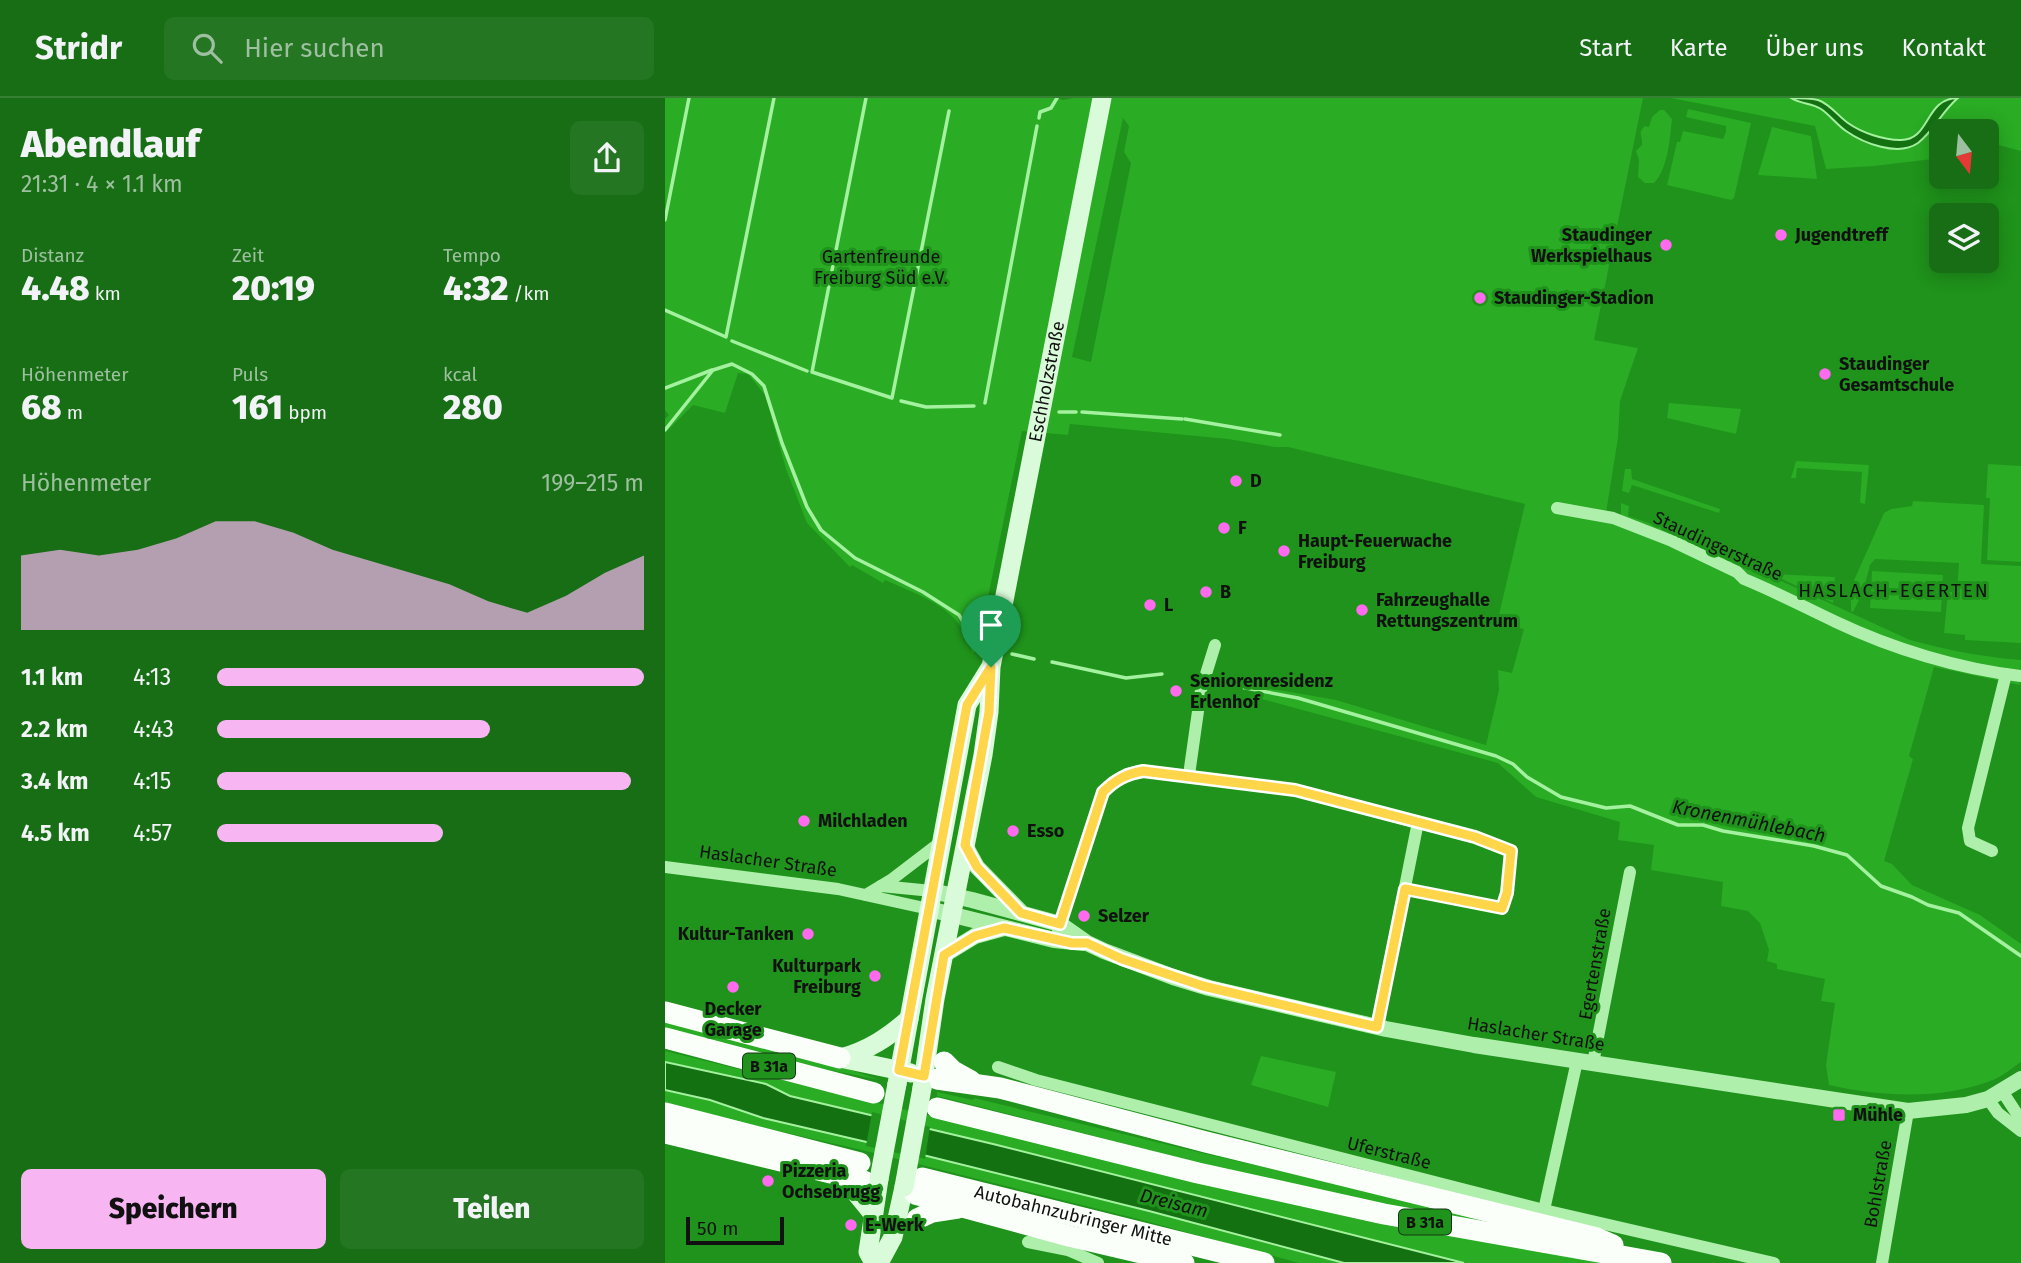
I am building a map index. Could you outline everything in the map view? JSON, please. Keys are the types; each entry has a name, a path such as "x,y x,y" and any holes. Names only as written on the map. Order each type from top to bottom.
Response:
{"highway":[{"path":"665,1012 840,1058"},
{"name":"B 31a","path":"665,1038 874,1093"},
{"path":"932,1076 953,1071 976,1083 1597,1238 1657,1262"},
{"name":"B 31a","path":"937,1108 1198,1173 1384,1214 1657,1262"},
{"path":"665,1113 870,1177"},
{"path":"665,1133 842,1175 870,1177"},
{"path":"911,1188 964,1207 1069,1236 1184,1263"},
{"name":"Autobahnzubringer Mitte","path":"911,1188 1264,1263"},
{"path":"917,1219 932,1212 964,1207"}],"main road":[{"name":"Eschholzstraße","path":"932,1076 929,1039 989,712 991,667 1102,98"},
{"name":"Eschholzstraße","path":"874,1263 868,1252 873,1213 870,1177 898,1077 967,705 991,667"},
{"path":"840,1058 862,1052 880,1043 909,1018"},
{"path":"840,1058 898,1077 932,1076 911,1188 884,1255"},
{"path":"842,1175 873,1213"},
{"path":"870,1177 911,1188"},
{"path":"884,1255 917,1219"}],"street":[{"name":"Staudingerstraße","path":"1557,508 1612,518 1672,541 1737,572 1744,579 1899,647 1981,670 2021,676"},
{"path":"1189,775 1201,690 1215,645"},
{"path":"1992,851 1970,841 1968,828 2006,674"},
{"path":"1057,932 1103,792 1127,774 1143,771 1295,790 1475,837 1511,851 1507,893 1502,908 1405,889"},
{"path":"1377,1027 1418,822"},
{"path":"866,895 942,841"},
{"path":"965,845 977,867 1021,913"},
{"name":"Haslacher Straße","path":"665,867 866,895 931,900"},
{"name":"Egertenstraße","path":"1543,1210 1585,1062 1630,872"},
{"name":"Haslacher Straße","path":"880,886 953,905 1021,913 1057,932 1122,959 1203,986 1377,1027 1908,1111 1966,1105 1995,1095"},
{"name":"Haslacher Straße","path":"953,905 1004,928 1057,932"},
{"path":"944,955 975,936 1004,928"},
{"name":"Uferstraße","path":"998,1067 1035,1080 1543,1210 1774,1263"},
{"path":"1995,1095 2021,1079"},
{"path":"1995,1095 2021,1120"},
{"path":"1995,1095 1999,1113 2021,1131"},
{"name":"Bohlstraße","path":"1882,1263 1908,1111"},
{"path":"1028,1242 1067,1250 1098,1263"}],"green space":[{"name":"Gartenfreunde Freiburg Süd e.V.","path":"665,98 1643,98 1594,340 1638,348 1620,401 1618,438 1606,513 1692,542 1621,515 1621,503 1629,506 1628,516 1708,543 1707,547 1910,640 1965,653 2021,660 2020,685 1934,667 1909,756 1913,759 1884,861 1892,864 1912,885 1980,915 2021,944 2021,1062 1993,1080 1933,1094 1891,1094 1829,1085 1826,1065 1835,1003 1821,1001 1825,979 1777,969 1777,964 1767,961 1769,950 1760,923 1748,911 1721,906 1723,882 1651,870 1654,845 1618,840 1620,822 1536,797 1498,763 1262,699 1261,687 1336,700 1486,745 1499,690 1498,670 1512,673 1524,629 1497,623 1525,504 1288,447 1070,424 1068,435 1022,431 978,646 973,653 965,634 951,615 914,593 885,580 883,583 852,565 850,567 807,523 786,469 765,395 748,374 738,373 725,413 693,405 665,433 665,419 669,415 665,410","holes":["1123,118 1129,126 1124,152 1131,163 1091,362 1072,357"]},
{"path":"1671,98 2021,98 2021,151 1999,145 1999,119 1929,119 1929,159 1826,169 1815,126"},
{"path":"1688,109 1751,123 1734,198 1731,200 1667,185 1677,142 1680,142 1683,131 1723,139 1726,132 1726,126 1686,117"},
{"path":"1664,110 1672,119 1667,153 1659,177 1654,183 1645,183 1638,177 1639,160 1636,151 1642,145 1641,131 1645,126 1649,127 1652,117"},
{"path":"1772,127 1811,136 1817,179 1758,175"},
{"path":"1669,403 1741,409 1736,434 1667,418"},
{"path":"1796,461 1869,465 1865,504 1860,503 1862,472 1797,468 1796,478 1791,478"},
{"path":"1988,464 2021,466 2021,562 1987,560 1990,498 1986,498"},
{"path":"1625,469 1631,469 1632,479 1720,509 1719,513 1632,485 1629,493 1622,491"},
{"path":"1913,501 1984,505 1981,564 2021,566 2021,643 1965,640 1965,635 1944,633 1948,592 1957,592 1959,563 1875,559 1870,565 1863,592 1853,612 1851,611 1851,587 1884,513 1891,509 1912,506"},
{"path":"1872,571 1943,575 1941,612 1870,608"},
{"path":"1771,574 1835,577 1833,603"},
{"path":"665,1021 842,1067 880,1080 770,1058 665,1030"},
{"path":"665,1051 1074,1151 1608,1263 1465,1263 993,1144 790,1096 765,1084 665,1062"},
{"path":"1261,1056 1336,1072 1328,1107 1251,1085"},
{"path":"665,1090 710,1100 763,1118 1149,1211 1344,1263 1299,1263 1138,1219 862,1150 665,1105"},
{"path":"937,1092 973,1100 974,1098 1469,1214 1527,1232 1295,1187 937,1096"}],"water":[{"path":"1791,98 1818,100 1860,130 1900,140 1917,134 1939,105 1958,98 1939,119 1929,119 1929,132 1924,138 1901,149 1881,147 1853,136 1821,109"},
{"name":"Dreisam","path":"665,1062 766,1084 790,1096 993,1144 1464,1263 1344,1263 1149,1211 763,1118 710,1100 665,1090"}],"pier":[{"path":"872,1112 930,1127 925,1159 866,1146"}],"waterway":[{"path":"665,220 689,98"},
{"path":"665,310 726,337 774,98"},
{"path":"866,98 812,372 892,398 949,111"},
{"path":"1039,118 1040,112 1051,108 1057,98"},
{"path":"985,403 1037,126"},
{"path":"732,341 807,371"},
{"name":"Kronenmühlebach","path":"665,430 713,370 732,364 752,374 764,386 782,443 807,507 821,530 855,558 923,592 959,615 976,643"},
{"name":"Kronenmühlebach","path":"665,388 712,370"},
{"path":"901,401 926,407 974,406"},
{"path":"1059,412 1076,412"},
{"path":"1082,412 1182,419"},
{"path":"1185,419 1280,435"},
{"name":"Kronenmühlebach","path":"1012,654 1034,659"},
{"name":"Kronenmühlebach","path":"1052,662 1126,678 1162,674"},
{"name":"Kronenmühlebach","path":"1214,682 1298,698 1496,756 1513,764 1527,777 1561,797 1606,808 1630,806 1678,825 1703,825 1847,855 1881,886 1928,905 1959,913 2021,956"}],"place":[{"name":"Jugendtreff","path":"1781,235"},
{"name":"Staudinger Werkspielhaus","path":"1666,245"},
{"name":"Staudinger-Stadion","path":"1480,298"},
{"name":"Staudinger Gesamtschule","path":"1825,374"},
{"name":"D","path":"1236,481"},
{"name":"F","path":"1224,528"},
{"name":"Haupt-Feuerwache Freiburg","path":"1284,551"},
{"name":"B","path":"1206,592"},
{"name":"L","path":"1150,605"},
{"name":"Fahrzeughalle Rettungszentrum","path":"1362,610"},
{"name":"Seniorenresidenz Erlenhof","path":"1176,691"},
{"name":"Milchladen","path":"804,821"},
{"name":"Esso","path":"1013,831"},
{"name":"Selzer","path":"1084,916"},
{"name":"Kultur-Tanken","path":"808,934"},
{"name":"Kulturpark Freiburg","path":"875,976"},
{"name":"Decker Garage","path":"733,987"},
{"name":"Mühle","path":"1839,1115"},
{"name":"Pizzeria Ochsebrugg","path":"768,1181"},
{"name":"E-Werk","path":"851,1225"}],"district":[{"name":"HASLACH-EGERTEN","path":"1894,590"}],"route":[{"path":"991,667 983,755 965,845 977,867 1021,913 1060,924 1103,792 1127,774 1143,771 1201,776 1295,790 1475,837 1511,851 1507,893 1502,908 1405,889 1377,1027 1203,986 1122,959 1087,943 1054,940 1004,928 975,936 944,955 924,1076 899,1070 967,705 991,667"}]}
